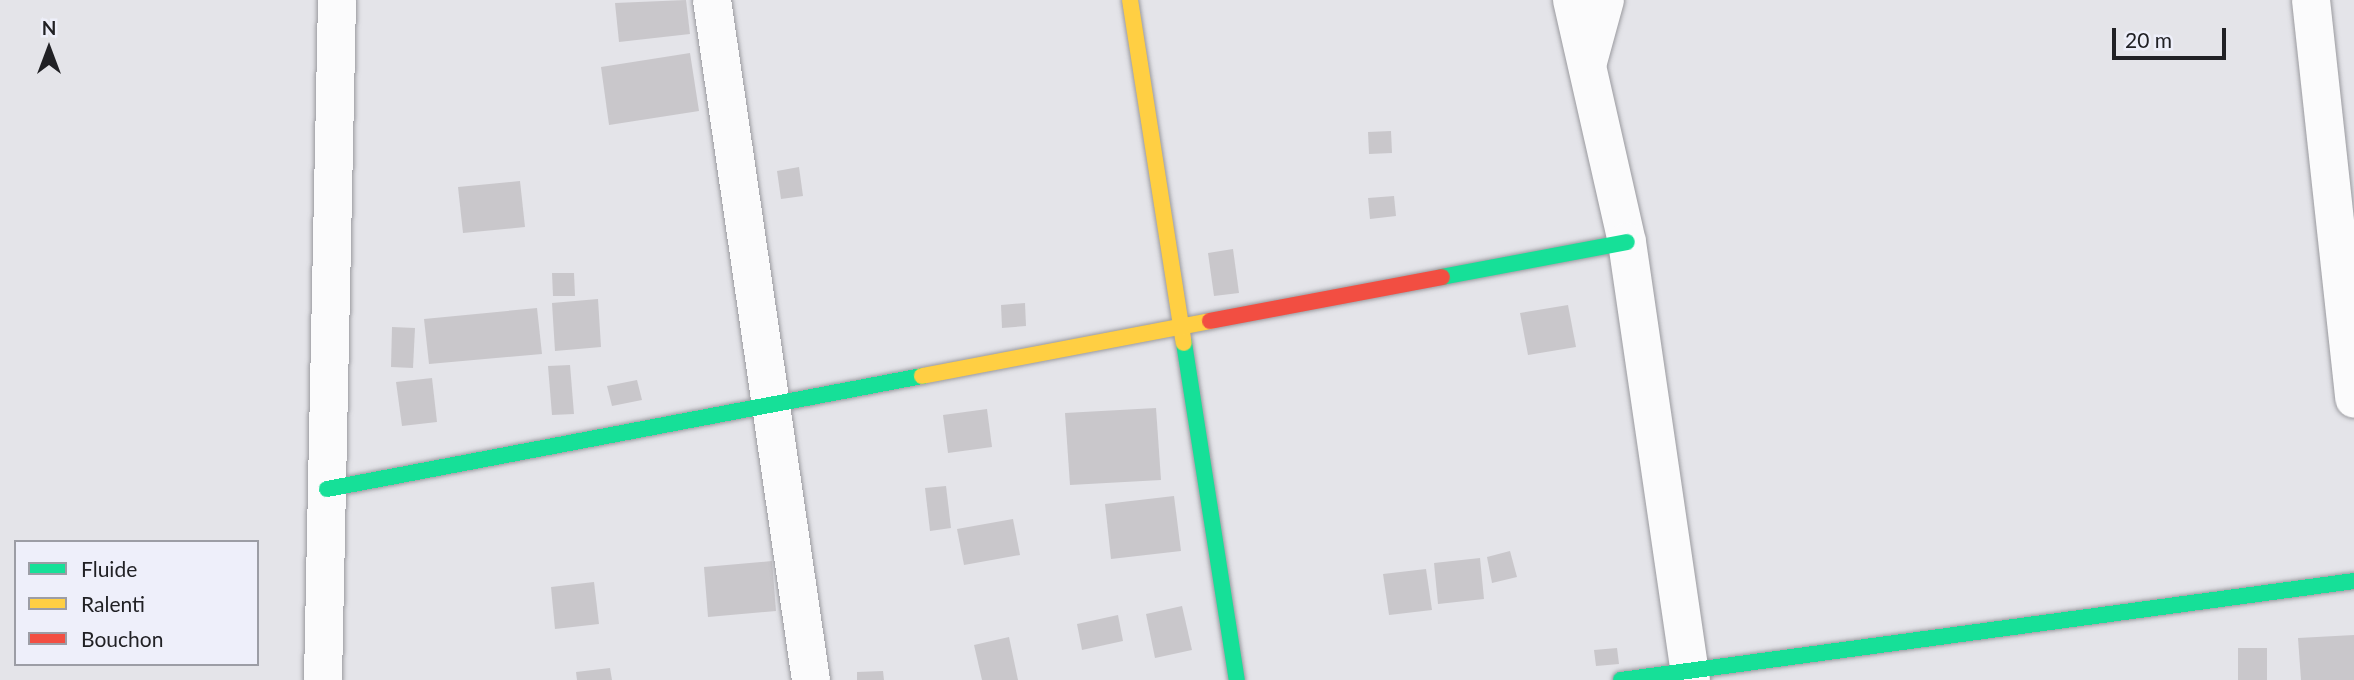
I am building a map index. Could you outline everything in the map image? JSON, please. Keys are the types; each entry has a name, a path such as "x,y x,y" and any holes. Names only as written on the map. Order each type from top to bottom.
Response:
{"street":[{"path":"323,680 337,0"},
{"path":"712,0 811,680"},
{"path":"1130,0 1237,680"},
{"path":"1572,0 1627,242 1690,675"},
{"path":"1587,67 1605,0"},
{"path":"2311,0 2353,382"},
{"path":"327,489 1627,242"},
{"path":"1620,680 1690,675 2354,581"}],"building":[{"path":"686,0 690,34 619,42 615,3"},
{"path":"690,53 699,111 609,125 601,67"},
{"path":"1391,131 1392,153 1369,154 1368,132"},
{"path":"799,167 803,196 781,199 777,171"},
{"path":"520,181 525,227 463,233 458,187"},
{"path":"1394,196 1396,216 1370,219 1368,198"},
{"path":"1233,249 1239,293 1214,296 1208,253"},
{"path":"552,273 574,273 575,296 553,296"},
{"path":"598,299 601,347 555,351 552,303"},
{"path":"1025,303 1026,326 1002,328 1001,305"},
{"path":"1568,305 1576,347 1528,355 1520,313"},
{"path":"537,308 542,354 429,364 424,319"},
{"path":"392,327 415,328 413,368 391,367"},
{"path":"570,365 574,414 552,415 548,366"},
{"path":"432,378 437,422 402,426 396,382"},
{"path":"637,380 642,400 612,406 607,386"},
{"path":"1156,408 1161,480 1070,485 1065,413"},
{"path":"987,409 992,447 948,453 943,415"},
{"path":"946,486 951,528 930,531 925,488"},
{"path":"1174,496 1181,551 1111,559 1105,504"},
{"path":"1013,519 1020,555 964,565 957,529"},
{"path":"1510,551 1517,577 1492,583 1487,557"},
{"path":"1480,558 1484,599 1438,604 1434,563"},
{"path":"772,561 776,611 708,617 704,567"},
{"path":"1426,569 1432,610 1389,615 1383,574"},
{"path":"594,582 599,624 555,629 551,587"},
{"path":"1182,606 1192,650 1155,658 1146,614"},
{"path":"1118,615 1123,641 1082,650 1077,624"},
{"path":"2354,635 2354,680 2301,680 2298,638"},
{"path":"1009,637 1018,680 982,680 974,645"},
{"path":"1617,648 1619,664 1596,666 1594,650"},
{"path":"2238,648 2267,648 2267,680 2238,680"},
{"path":"610,668 612,680 577,680 576,672"},
{"path":"883,671 884,680 857,680 857,672"}],"traffic: fast":[{"path":"1442,277 1627,242"},
{"path":"1184,343 1237,680"},
{"path":"327,489 922,376"},
{"path":"1621,680 2354,581"}],"traffic: slow":[{"path":"1130,0 1184,343"},
{"path":"922,376 1210,321"}],"traffic: jam":[{"path":"1210,321 1442,277"}]}
